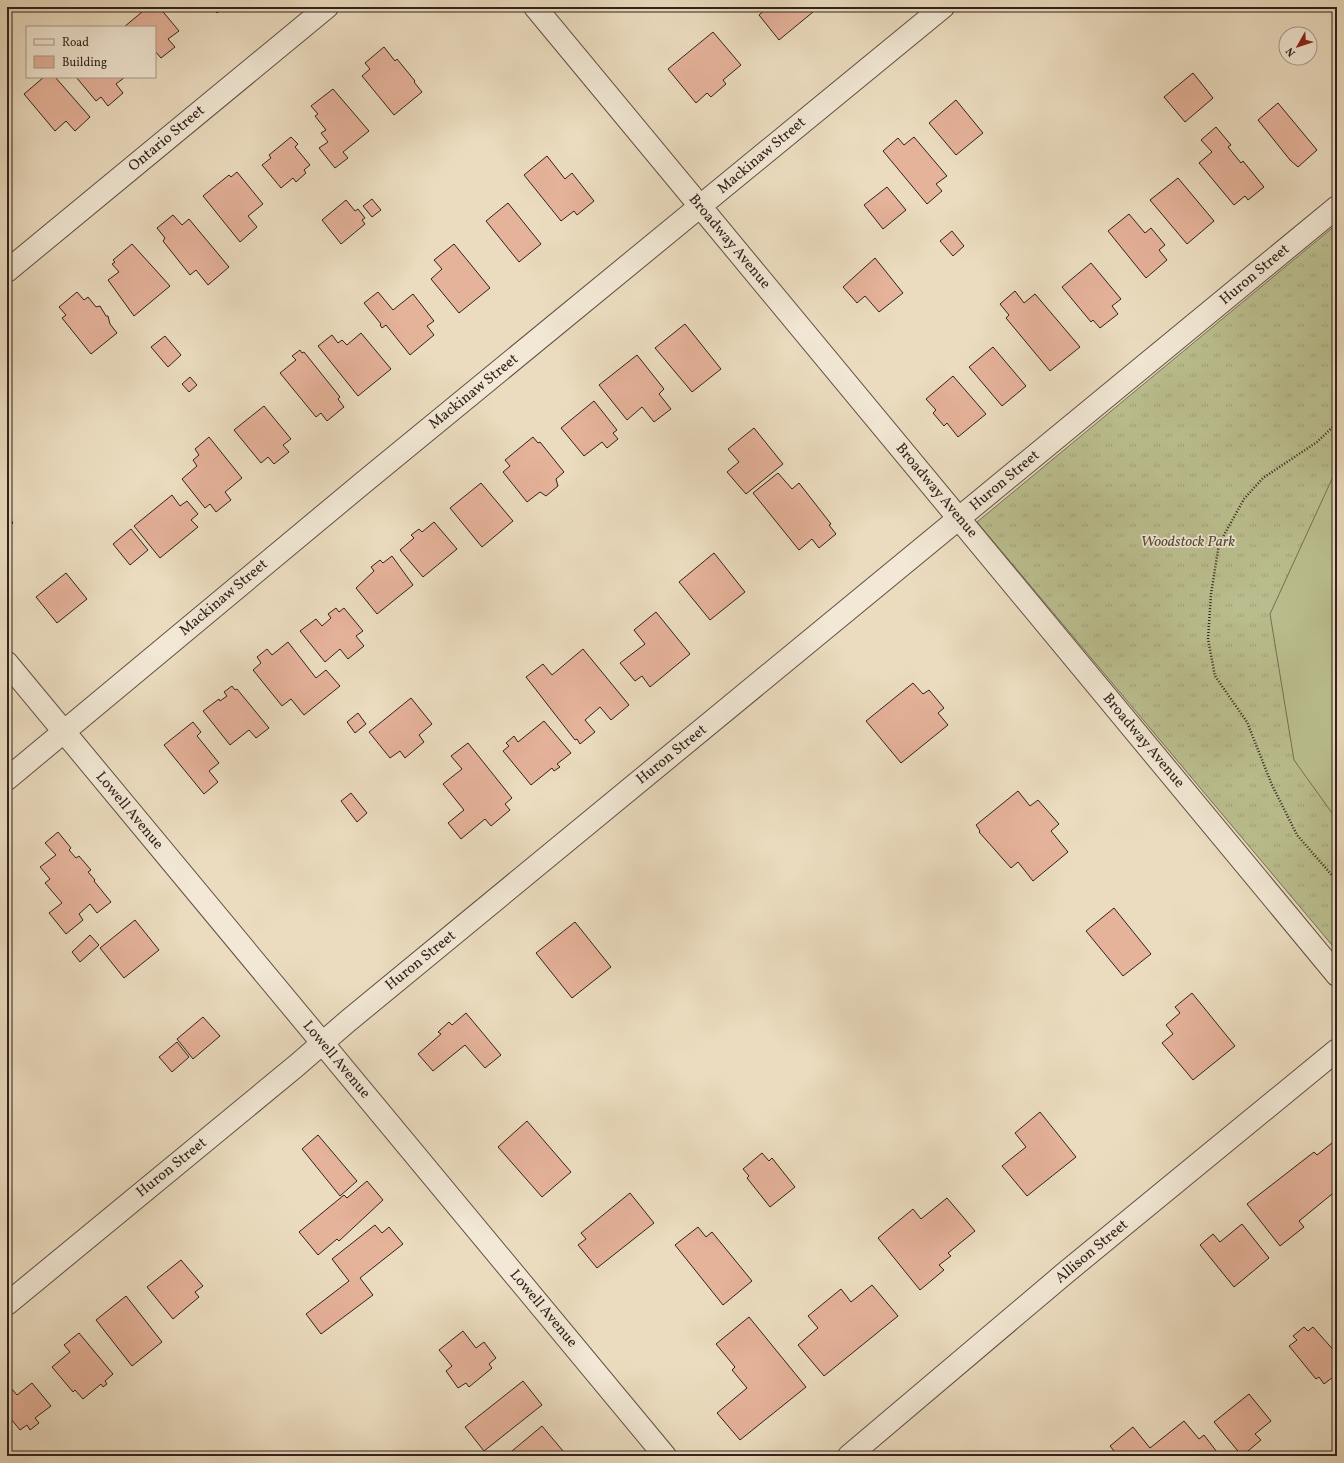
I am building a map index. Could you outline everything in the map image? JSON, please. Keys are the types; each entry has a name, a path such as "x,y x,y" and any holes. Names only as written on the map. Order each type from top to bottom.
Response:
{"street":[{"name":"Ontario Street","path":"7,271 327,7"},
{"name":"Broadway Avenue","path":"535,7 1337,976"},
{"name":"Mackinaw Street","path":"7,779 943,7"},
{"name":"Huron Street","path":"7,1304 1337,207"},
{"name":"Lowell Avenue","path":"7,663 665,1456"},
{"name":"Allison Street","path":"849,1456 1064,1274 1337,1050"}],"path":[{"path":"1337,423 1317,442 1263,478 1244,500 1219,544 1211,594 1208,639 1215,676 1247,722 1272,784 1297,835 1337,881"}],"green space":[{"name":"Woodstock Park","path":"1337,224 1337,951 977,522"},
{"path":"1337,468 1337,820 1294,760 1270,614"}],"building":[{"path":"148,7 159,7 179,31 168,39 175,47 161,58 156,52 156,26 125,26"},
{"path":"212,7 224,7 217,13"},
{"path":"765,7 809,7 813,12 779,40 759,15 766,9"},
{"path":"713,32 741,65 723,80 726,84 711,97 707,93 696,103 668,69"},
{"path":"384,47 395,61 397,59 422,92 394,115 362,76 370,69 365,63"},
{"path":"1193,73 1213,98 1185,122 1164,97"},
{"path":"43,78 56,78 90,117 75,131 66,121 55,131 24,94"},
{"path":"77,78 124,78 116,84 123,93 108,106 101,97 96,101"},
{"path":"333,89 369,131 343,152 348,158 335,168 319,148 328,142 321,133 326,130 315,116 318,114 311,106"},
{"path":"956,100 983,133 956,155 929,123"},
{"path":"1278,103 1317,150 1298,167 1290,160 1258,120"},
{"path":"1216,127 1231,145 1228,147 1241,163 1243,161 1264,187 1248,200 1245,196 1234,205 1199,163 1212,152 1201,140"},
{"path":"291,137 298,144 295,147 310,165 304,170 306,173 296,182 293,178 281,188 262,165 271,158 269,155"},
{"path":"914,137 947,176 936,184 942,191 927,204 883,151 898,138 904,145"},
{"path":"547,156 565,179 572,173 594,201 577,215 574,211 561,221 524,175"},
{"path":"237,172 263,204 248,216 257,227 240,242 203,196 229,175 231,177"},
{"path":"1178,178 1214,221 1187,244 1150,200"},
{"path":"887,187 906,210 883,229 864,205"},
{"path":"372,199 381,210 372,217 363,206"},
{"path":"346,200 355,211 358,209 365,218 362,220 365,224 341,244 322,220"},
{"path":"508,203 541,244 519,262 486,221"},
{"path":"1129,214 1145,233 1151,228 1165,245 1159,250 1167,260 1146,278 1108,231"},
{"path":"173,215 182,225 189,219 229,267 208,285 196,270 190,275 163,241 165,238 157,228"},
{"path":"952,231 964,246 953,256 940,241"},
{"path":"132,244 170,286 134,316 108,280 119,272 112,264 115,262 113,260"},
{"path":"454,244 490,288 459,313 431,279 442,269 434,260"},
{"path":"875,258 903,293 879,312 865,296 857,303 843,287"},
{"path":"1091,263 1121,299 1112,306 1118,314 1100,328 1093,320 1091,322 1062,287"},
{"path":"1015,291 1024,303 1035,294 1080,347 1050,371 1006,318 1009,315 1000,304"},
{"path":"77,292 84,300 88,297 96,307 100,306 106,316 108,316 110,324 117,333 91,354 62,318 66,315 59,307"},
{"path":"378,292 393,310 413,294 434,321 427,326 434,335 410,355 386,325 382,328 380,325 381,324 364,303"},
{"path":"685,324 721,369 692,392 655,348"},
{"path":"361,333 391,369 358,396 318,346 332,335 338,343 342,340 347,345"},
{"path":"165,336 181,355 168,367 151,347"},
{"path":"993,347 1026,386 1002,406 969,367"},
{"path":"300,350 302,353 304,352 340,397 338,399 344,407 327,421 321,413 316,417 280,373 296,360 292,356"},
{"path":"637,355 664,389 659,394 671,409 654,422 642,407 627,420 599,385"},
{"path":"953,376 986,414 958,437 947,423 944,426 933,413 936,410 926,399"},
{"path":"190,377 197,385 189,392 182,384"},
{"path":"594,401 617,430 613,433 618,439 607,448 602,442 584,456 561,428"},
{"path":"264,406 291,439 283,445 289,452 274,464 268,457 261,463 234,430"},
{"path":"754,428 783,464 746,494 727,472 739,462 728,449"},
{"path":"209,437 242,478 225,492 231,500 216,512 210,504 205,508 182,479 197,466 193,460 199,455 195,449"},
{"path":"533,437 538,443 540,442 564,472 556,479 558,486 546,496 540,492 527,502 503,472 510,466 505,460"},
{"path":"778,473 792,489 799,483 831,524 829,525 836,534 819,548 812,539 799,550 753,493"},
{"path":"481,483 513,521 482,547 450,508"},
{"path":"172,495 180,506 187,501 198,514 191,520 198,527 160,558 134,526"},
{"path":"7,515 13,523 7,528"},
{"path":"434,522 457,549 423,577 400,550 414,538 411,535 419,529 422,532"},
{"path":"131,529 148,550 130,565 113,544"},
{"path":"714,553 745,592 710,620 679,582"},
{"path":"392,556 413,585 377,614 356,588 374,571 371,567 380,560 383,563"},
{"path":"66,573 87,599 57,623 36,597"},
{"path":"336,608 339,612 344,608 363,631 356,636 364,646 348,659 340,649 325,662 300,631 316,619 322,626 331,618 328,614"},
{"path":"656,612 690,654 650,687 642,676 635,681 620,663 645,644 634,630"},
{"path":"288,642 316,678 326,670 340,686 304,715 291,699 282,706 253,670 261,663 257,657 267,649 272,655"},
{"path":"583,649 629,705 611,720 600,707 585,720 595,732 580,744 577,739 575,740 526,677 543,664 552,675"},
{"path":"913,683 923,694 929,690 944,708 938,713 948,725 901,763 866,721"},
{"path":"232,686 235,690 237,689 269,728 256,738 249,730 230,745 203,711 219,699 220,701 227,696 224,692"},
{"path":"411,698 432,724 419,735 424,742 405,758 400,751 390,758 369,732"},
{"path":"358,713 366,724 355,733 347,722"},
{"path":"544,721 571,753 557,764 560,767 554,771 552,768 531,785 503,751 509,746 506,743 514,736 518,742"},
{"path":"193,722 201,732 197,736 219,763 209,771 218,782 204,794 164,745"},
{"path":"468,743 512,798 505,804 510,810 491,826 485,819 461,839 448,823 464,810 443,784 462,769 451,756"},
{"path":"1018,791 1030,806 1038,800 1059,824 1051,831 1068,852 1033,881 1018,862 1011,868 979,832 980,831 976,825"},
{"path":"351,793 367,813 357,822 341,801"},
{"path":"58,832 71,848 69,850 76,858 79,856 91,870 88,872 111,902 97,913 90,904 79,914 83,920 66,934 49,913 62,903 45,883 50,879 40,867 56,855 45,843"},
{"path":"1114,908 1151,954 1123,976 1086,931"},
{"path":"135,920 159,950 124,978 100,948"},
{"path":"575,922 611,967 572,998 536,953"},
{"path":"90,935 99,945 80,962 72,952"},
{"path":"1192,993 1235,1046 1193,1080 1162,1043 1173,1034 1166,1025 1180,1013 1175,1007"},
{"path":"466,1013 501,1055 485,1068 465,1045 433,1071 418,1054 441,1034 438,1032 449,1022 452,1025"},
{"path":"203,1017 220,1036 193,1059 177,1039"},
{"path":"177,1042 189,1057 172,1072 159,1057"},
{"path":"1040,1112 1076,1157 1027,1196 1002,1166 1026,1147 1015,1133"},
{"path":"527,1121 571,1172 542,1197 498,1147"},
{"path":"318,1135 357,1181 340,1196 302,1149"},
{"path":"1337,1139 1337,1190 1299,1221 1304,1227 1280,1246 1247,1204 1314,1152 1317,1155"},
{"path":"762,1153 769,1161 772,1158 795,1187 770,1207 747,1178 749,1176 743,1169"},
{"path":"367,1181 383,1200 339,1241 337,1239 318,1255 299,1232 344,1195 347,1198"},
{"path":"630,1193 654,1223 597,1268 578,1245 586,1239 581,1233"},
{"path":"947,1198 975,1231 948,1253 951,1256 939,1265 944,1270 920,1290 878,1238 913,1209 921,1219"},
{"path":"1242,1224 1269,1258 1234,1287 1200,1245 1213,1234 1220,1242"},
{"path":"375,1225 382,1233 389,1227 403,1244 360,1278 373,1295 321,1334 306,1314 349,1281 332,1259"},
{"path":"698,1227 706,1237 712,1232 752,1281 723,1305 675,1245"},
{"path":"181,1260 203,1286 195,1292 199,1297 173,1319 147,1287"},
{"path":"872,1285 898,1316 824,1376 798,1345 818,1328 808,1316 841,1289 851,1302"},
{"path":"126,1296 162,1342 132,1366 96,1320"},
{"path":"749,1317 806,1387 740,1440 717,1413 747,1388 732,1370 735,1367 716,1344"},
{"path":"1304,1327 1308,1331 1313,1327 1337,1354 1337,1374 1324,1384 1319,1377 1316,1379 1289,1346 1297,1340 1293,1336"},
{"path":"463,1331 476,1348 484,1342 496,1358 489,1364 492,1368 469,1387 466,1383 458,1388 446,1371 452,1366 439,1350"},
{"path":"79,1333 113,1374 105,1381 107,1384 103,1387 101,1384 83,1399 75,1390 73,1392 52,1367 70,1352 64,1345"},
{"path":"523,1381 542,1405 484,1451 465,1427"},
{"path":"32,1383 51,1406 35,1418 39,1423 30,1430 27,1425 20,1430 7,1414 7,1391 11,1388 17,1395"},
{"path":"1249,1394 1271,1421 1255,1434 1261,1440 1242,1456 1214,1422"},
{"path":"1184,1421 1199,1439 1204,1435 1220,1456 1153,1456 1150,1453 1146,1456 1118,1456 1110,1446 1133,1427 1150,1448"},
{"path":"542,1426 563,1451 557,1456 506,1456"}]}
